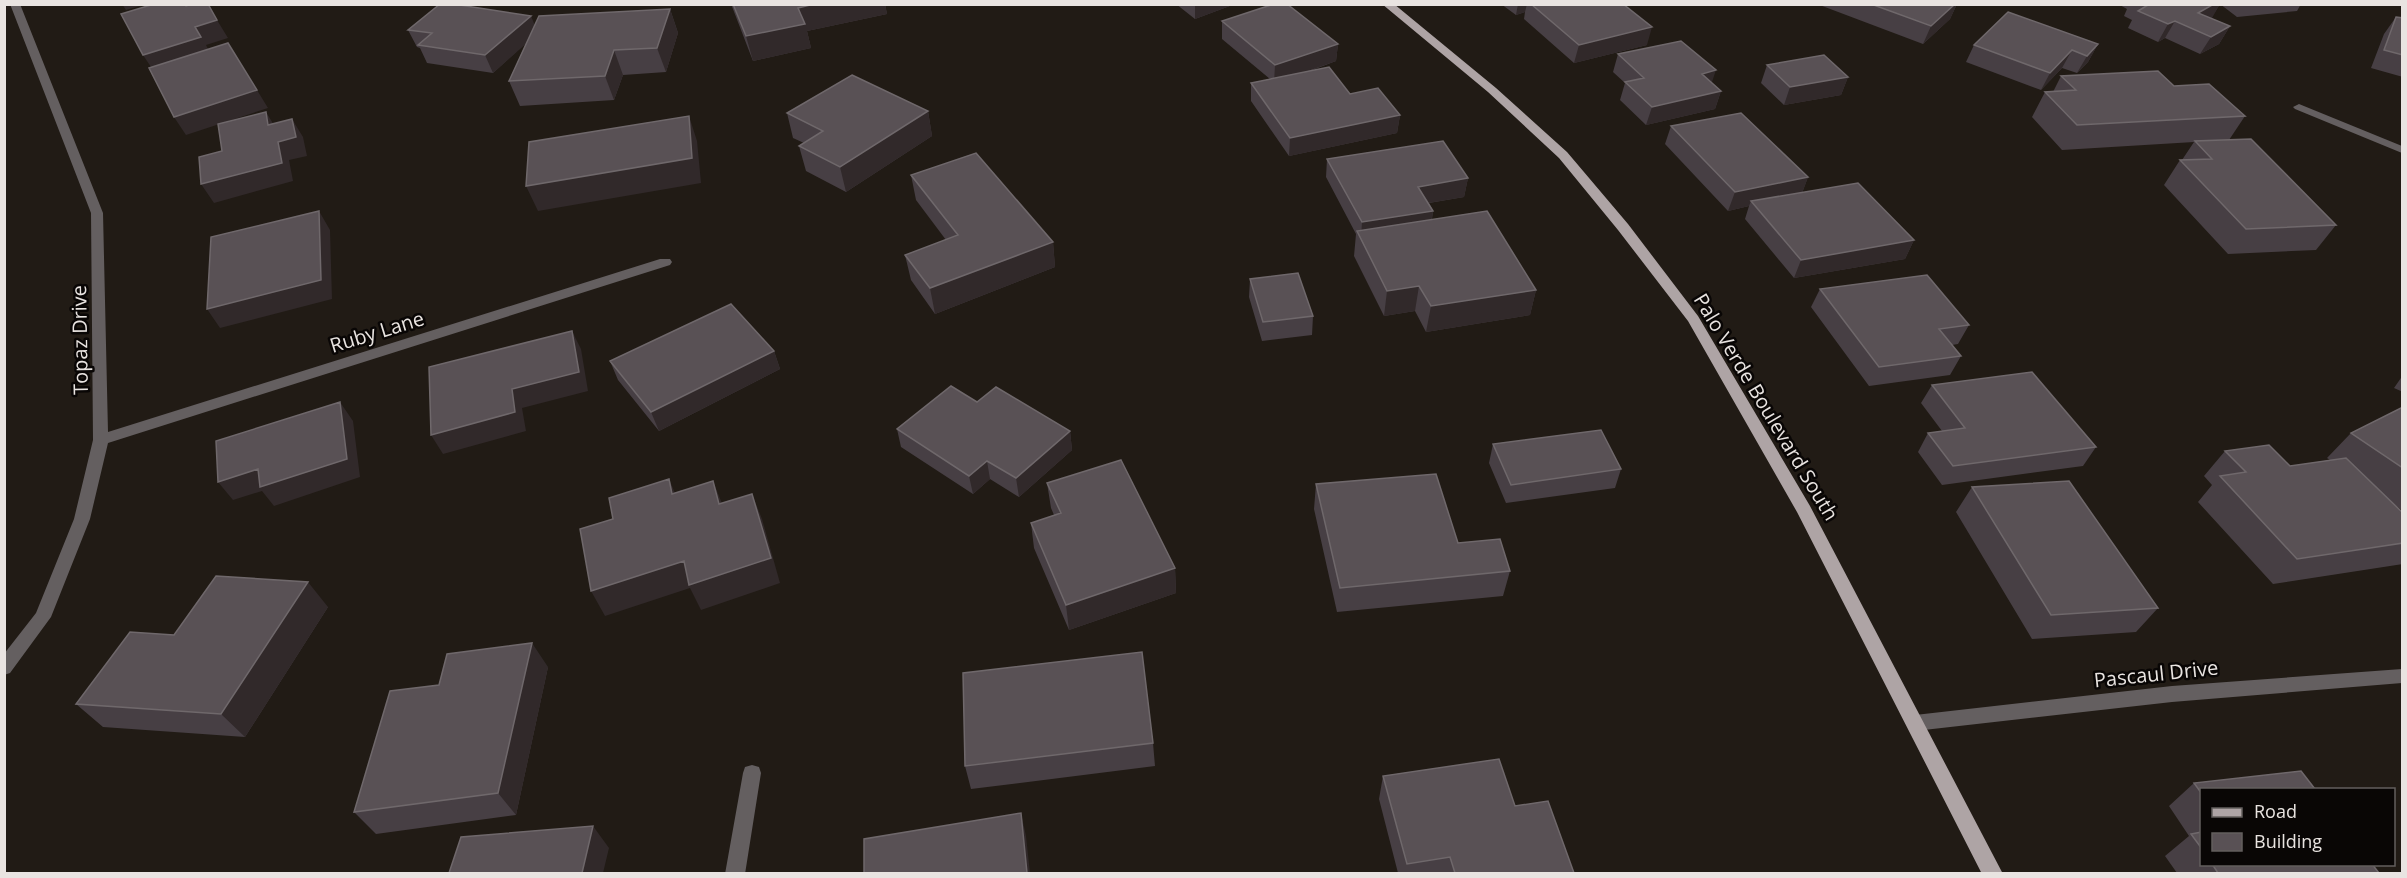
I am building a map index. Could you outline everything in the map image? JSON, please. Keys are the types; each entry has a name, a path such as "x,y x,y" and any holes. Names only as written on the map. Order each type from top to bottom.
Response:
{"main road":[{"name":"Palo Verde Boulevard South","path":"1387,4 1492,90 1563,155 1623,227 1693,319 1804,510 1993,873"}],"street":[{"name":"Topaz Drive","path":"4,668 43,617 82,519 101,440 97,213 15,4"},
{"path":"2299,107 2403,150"},
{"name":"Ruby Lane","path":"101,440 665,262"},
{"name":"Pascaul Drive","path":"1915,723 2172,694 2403,676"},
{"path":"735,873 752,772"}],"building":[{"path":"154,4 184,4 186,6 208,4 217,20 195,27 201,37 143,55 121,14"},
{"path":"440,4 531,16 485,55 418,45 432,33 408,30"},
{"path":"733,4 814,4 798,8 805,24 746,36"},
{"path":"1274,4 1287,4 1338,44 1275,65 1222,21"},
{"path":"1531,4 1623,4 1652,27 1579,45"},
{"path":"1871,4 1955,4 1931,26"},
{"path":"2147,4 2214,4 2198,13 2230,26 2211,37 2175,21 2168,24 2138,11"},
{"path":"670,9 657,48 614,50 605,76 509,81 539,16"},
{"path":"2008,12 2098,44 2087,56 2072,50 2050,73 1974,45"},
{"path":"2396,17 2403,18 2403,55 2384,50"},
{"path":"1681,41 1716,70 1702,74 1721,91 1652,107 1625,82 1644,78 1618,54"},
{"path":"228,43 257,90 174,117 149,68"},
{"path":"1824,55 1848,77 1790,87 1767,65"},
{"path":"1329,67 1350,94 1378,88 1400,115 1290,138 1251,83"},
{"path":"2158,71 2174,86 2209,84 2245,116 2077,125 2045,92 2076,90 2061,76"},
{"path":"852,75 928,111 840,167 799,146 823,131 787,113"},
{"path":"266,112 268,125 292,119 296,137 278,142 282,163 201,184 199,157 222,151 218,124"},
{"path":"1741,113 1808,177 1735,192 1671,126"},
{"path":"689,116 692,158 526,186 529,142"},
{"path":"2251,139 2336,225 2246,229 2180,160 2212,159 2195,141"},
{"path":"1443,141 1468,178 1418,187 1433,211 1362,222 1327,159"},
{"path":"976,153 1053,242 930,288 905,255 958,235 911,175"},
{"path":"1858,183 1914,240 1801,260 1751,201"},
{"path":"319,211 321,280 207,309 211,237"},
{"path":"1487,211 1536,290 1431,306 1419,286 1387,291 1357,231"},
{"path":"1298,273 1313,316 1263,322 1250,279"},
{"path":"1927,275 1969,325 1939,329 1961,356 1879,367 1820,289"},
{"path":"731,304 774,351 651,412 610,361"},
{"path":"572,331 579,372 512,389 515,412 431,435 429,367"},
{"path":"2032,372 2096,447 1953,466 1928,433 1965,428 1932,385"},
{"path":"951,386 977,402 996,387 1070,431 1016,478 987,461 969,476 897,429"},
{"path":"340,402 347,459 260,487 258,469 218,482 216,441"},
{"path":"2403,407 2403,468 2351,433"},
{"path":"1601,430 1621,469 1511,485 1493,444"},
{"path":"2269,445 2290,466 2346,458 2403,513 2403,543 2297,559 2220,476 2246,472 2225,451"},
{"path":"1121,460 1175,568 1066,605 1031,523 1061,513 1047,483"},
{"path":"1436,474 1458,543 1500,539 1510,571 1340,588 1316,484"},
{"path":"669,479 672,494 713,481 719,504 752,494 771,558 689,585 684,561 591,591 580,529 613,519 609,498"},
{"path":"2069,481 2158,608 2051,615 1972,487"},
{"path":"216,576 308,582 221,714 76,704 130,632 174,635"},
{"path":"532,643 498,793 354,812 390,691 439,685 447,654"},
{"path":"1142,652 1153,743 965,766 963,673"},
{"path":"1499,759 1515,806 1548,801 1574,873 1455,873 1450,857 1407,864 1383,776"},
{"path":"2301,771 2314,788 2200,788 2200,791 2194,783"},
{"path":"1021,813 1027,873 864,873 864,839"},
{"path":"593,826 582,873 449,873 461,837"},
{"path":"2200,832 2200,846 2191,834"},
{"path":"2213,866 2374,866 2379,873 2218,873"}]}
